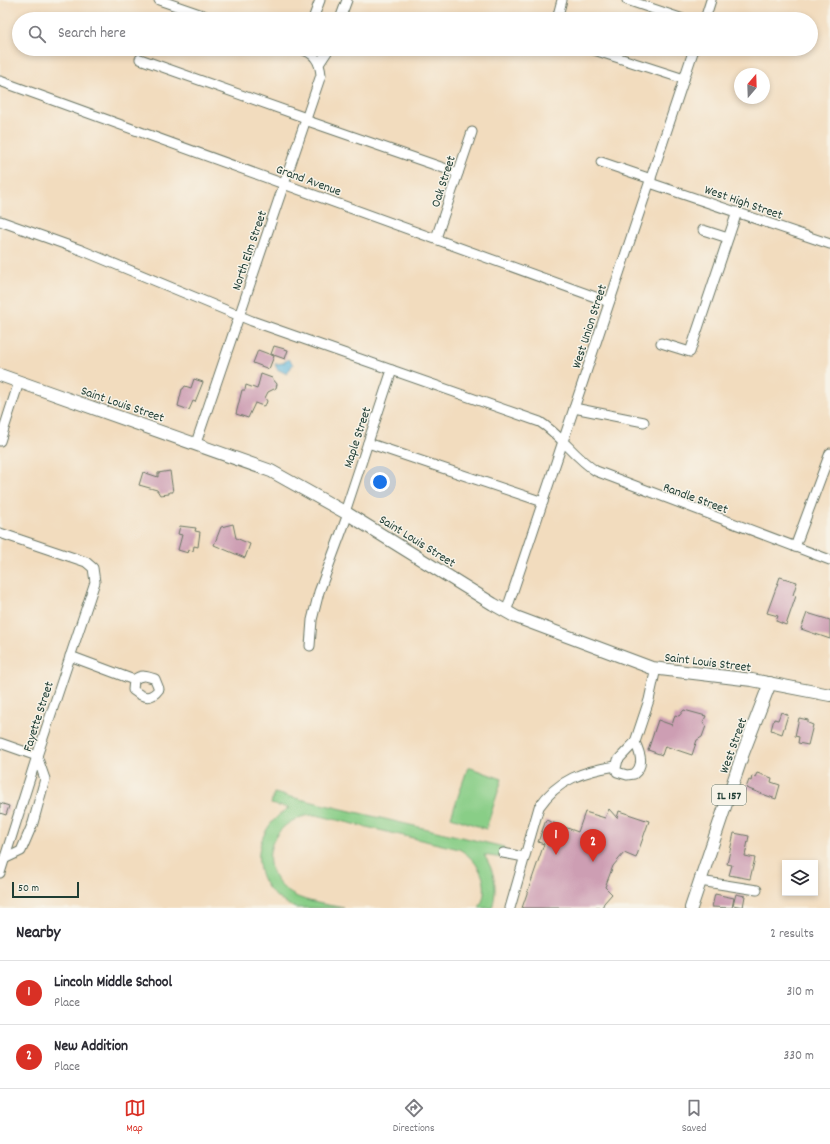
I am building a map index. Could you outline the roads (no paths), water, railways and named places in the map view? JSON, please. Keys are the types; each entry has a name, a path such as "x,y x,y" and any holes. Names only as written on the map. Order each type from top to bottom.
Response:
{"main road":[{"name":"Saint Louis Street","path":"0,375 196,443 265,468 285,477 347,513 506,612 637,663 656,668 770,683 830,695"},
{"name":"West Street","path":"691,908 743,753 770,683"}],"street":[{"path":"159,0 194,12"},
{"path":"316,12 320,0"},
{"path":"343,12 347,0"},
{"path":"559,12 562,0"},
{"path":"627,0 662,12"},
{"path":"707,12 711,0"},
{"path":"313,56 319,64 324,56"},
{"path":"613,56 684,79"},
{"name":"West Union Street","path":"506,612 692,56"},
{"path":"140,59 458,173"},
{"name":"North Elm Street","path":"196,443 321,75 319,64"},
{"name":"Grand Avenue","path":"0,81 610,302"},
{"name":"Oak Street","path":"436,238 472,132"},
{"name":"West High Street","path":"601,162 650,181 830,244"},
{"path":"661,342 690,352 737,212"},
{"name":"Randle Street","path":"0,221 96,256 239,316 540,422 551,429 583,463 596,472 830,560"},
{"path":"703,230 728,238"},
{"name":"Maple Street","path":"310,646 312,620 319,592 347,513 392,370"},
{"path":"0,441 19,382"},
{"path":"574,408 644,422"},
{"path":"368,443 543,502"},
{"path":"795,547 830,453"},
{"name":"Fayette Street","path":"0,532 86,562 92,567 95,575 95,582 37,756 0,874"},
{"path":"70,656 134,680"},
{"path":"635,742 641,758 641,766 638,771 634,774 622,774 617,772 616,766 622,754 635,742 656,668"},
{"path":"0,743 37,756 46,779 21,851 4,859"},
{"path":"510,908 539,807 547,796 559,785 577,774 616,766"},
{"path":"503,853 524,857"},
{"path":"700,881 757,890"}],"water":[{"path":"288,359 293,364 287,374 277,369 275,364 283,363"}],"place":[{"name":"Lincoln Middle School","path":"556,855"},
{"name":"New Addition","path":"593,862"}]}
